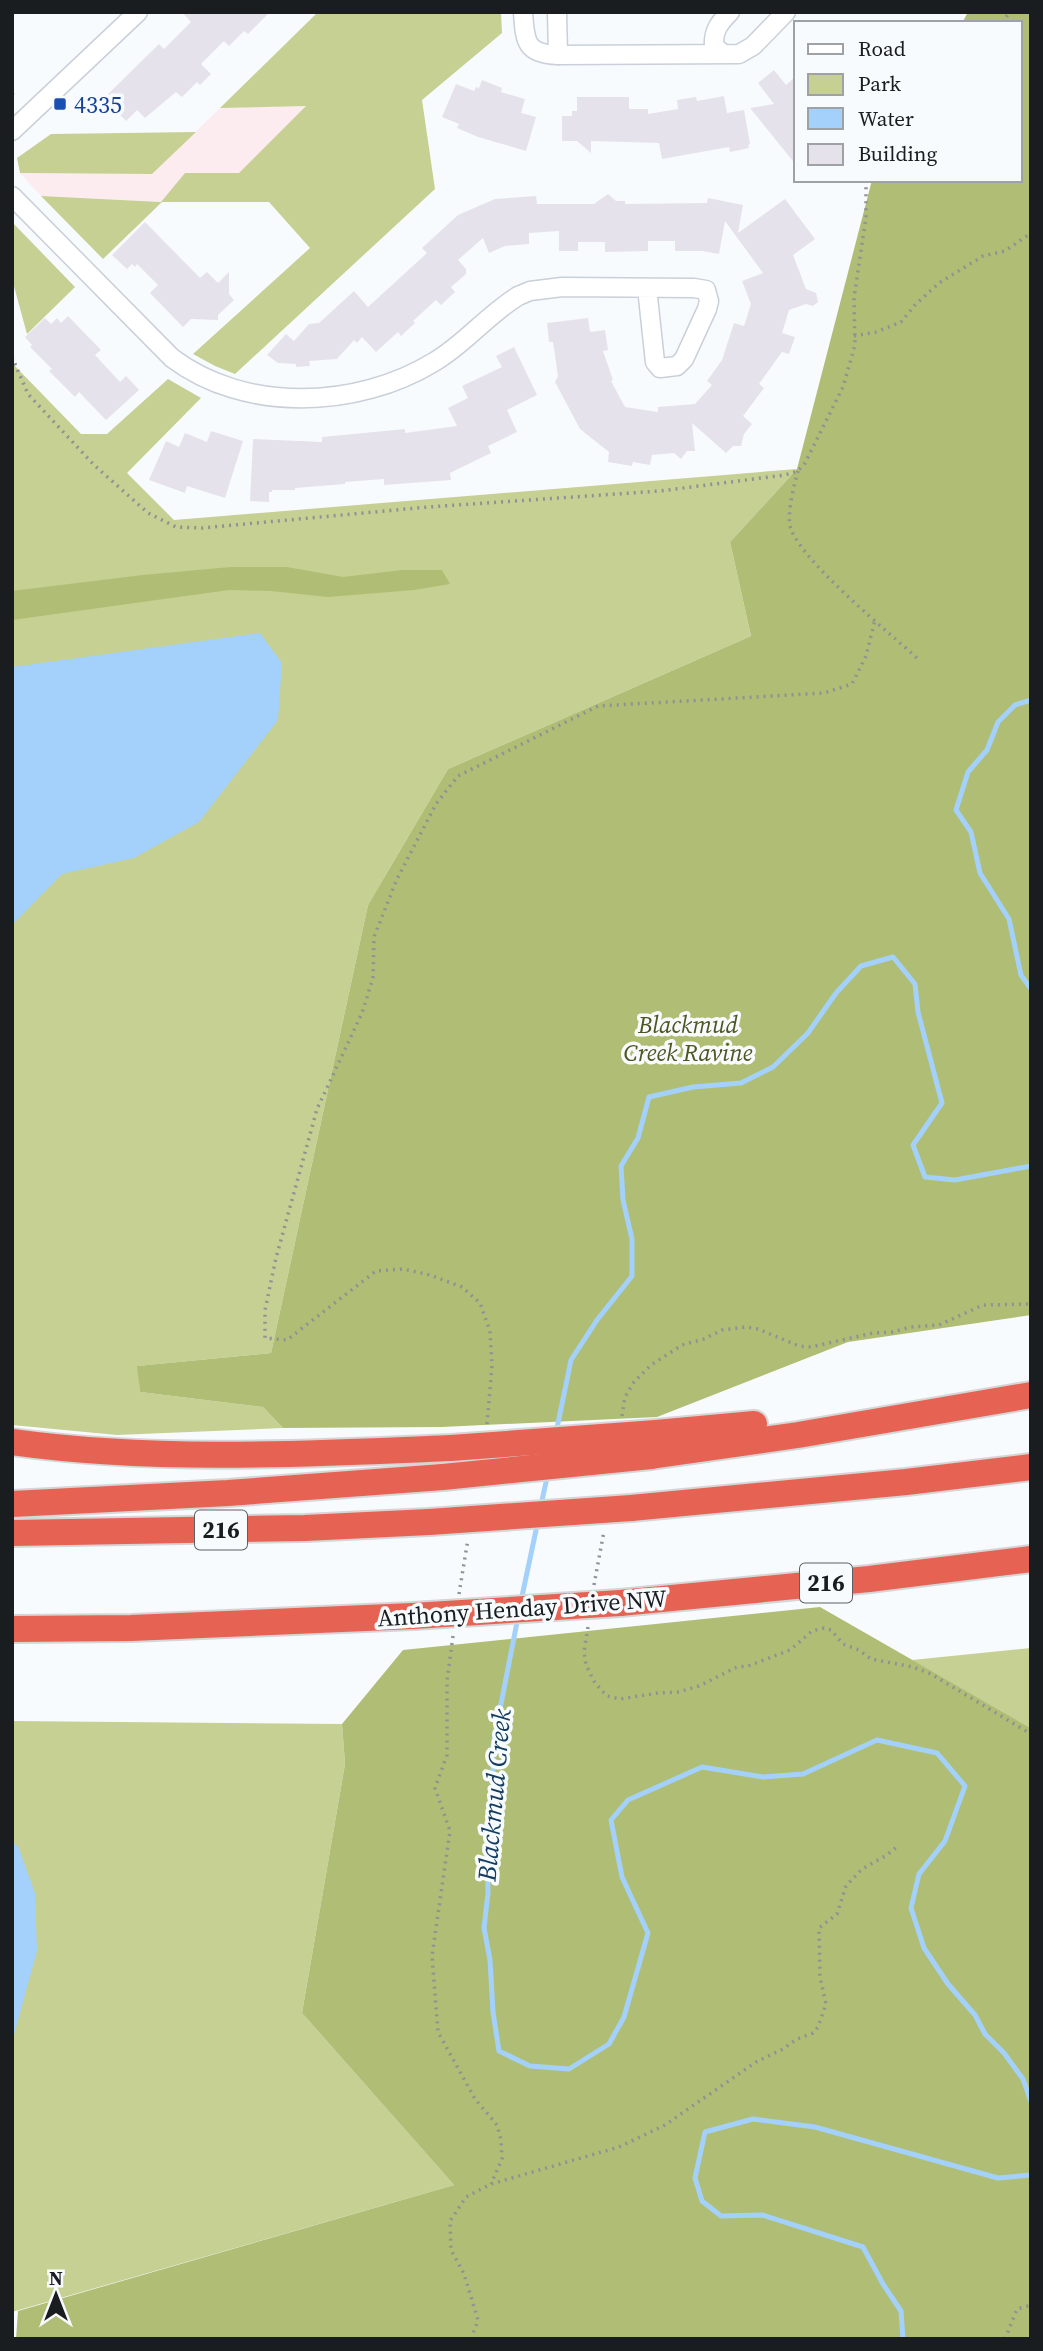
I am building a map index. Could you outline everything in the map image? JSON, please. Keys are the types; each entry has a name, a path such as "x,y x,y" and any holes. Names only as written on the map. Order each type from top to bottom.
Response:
{"highway":[{"path":"12,1504 228,1493 443,1477 865,1413 1031,1394"},
{"path":"12,1441 72,1450 209,1454 654,1444"},
{"name":"216","path":"12,1533 305,1528 429,1522 631,1508 1031,1467"},
{"name":"Anthony Henday Drive NW","path":"12,1629 131,1629 621,1603 869,1579 1031,1559"},
{"path":"12,1647 131,1629"}],"street":[{"path":"12,131 138,12"},
{"path":"523,12 528,46 538,53 558,55 739,54 746,51 786,12"},
{"path":"557,12 558,55"},
{"path":"722,53 714,46 713,37 716,27 730,12"},
{"path":"12,196 172,358 197,376 216,384 267,397 352,393 414,373 452,350 508,302 530,291 562,287 701,288 708,294 707,309 684,359 677,366 660,368 655,362 647,288"}],"path":[{"path":"866,182 866,217 854,298 855,345 843,387 798,471 793,491 790,528 808,555 919,660"},
{"path":"854,336 901,322 915,304 939,283 983,256 1005,251 1031,233"},
{"path":"12,357 27,394 94,465 148,513 176,527 202,528 374,511 660,491 798,471"},
{"path":"485,1434 492,1366 490,1331 481,1303 461,1287 430,1275 403,1269 376,1271 287,1340 265,1338 265,1310 276,1258 317,1109 362,1013 373,978 374,937 397,879 436,804 458,776 598,706 824,693 852,684 866,656 875,620"},
{"path":"621,1421 625,1397 634,1382 651,1365 682,1345 704,1339 722,1330 746,1327 758,1329 799,1346 811,1347 873,1333 939,1325 983,1306 1031,1304"},
{"path":"593,1593 605,1524"},
{"path":"458,1605 470,1527"},
{"path":"589,1619 584,1652 586,1665 595,1683 607,1696 620,1699 637,1698 699,1686 737,1667 748,1666 790,1650 813,1631 824,1628 831,1630 843,1644 859,1650 871,1659 913,1667 931,1674 1031,1734"},
{"path":"454,1630 447,1680 447,1755 435,1788 450,1831 432,1956 438,2032 475,2099 497,2125 501,2140 502,2159 491,2185"},
{"path":"471,2339 478,2320 464,2274 452,2250 450,2221 467,2197 491,2185 629,2142 665,2125 756,2062 813,2033 818,2027 826,2004 820,1977 819,1928 836,1914 846,1886 862,1869 898,1846"},
{"path":"1005,2339 1017,2309 1031,2305"}],"shaded area":[{"path":"307,105 239,173 185,173 162,202 41,196 20,173 152,174 220,108"}],"green space":[{"path":"318,12 501,12 502,33 422,100 435,189 235,374 193,354 310,248 269,202 162,202 103,259 41,196 161,202 185,173 239,173 306,106 220,108"},
{"name":"Blackmud Creek Ravine","path":"968,12 1031,12 1031,1315 848,1342 657,1417 442,1427 283,1428 263,1407 140,1392 137,1366 271,1353 368,905 448,769 751,636 730,542 797,469 871,182 1022,182 1022,21 963,21"},
{"path":"196,132 152,174 20,173 17,158 51,134"},
{"path":"12,222 75,287 27,334 12,279"},
{"path":"12,363 81,434 107,434 168,379 201,398 127,473 174,520 797,469 730,542 751,636 448,769 368,905 271,1353 138,1366 140,1392 263,1407 283,1428 117,1435 12,1425"},
{"path":"231,567 287,567 343,577 402,570 442,570 450,584 414,590 328,597 229,590 12,620 12,591"},
{"path":"820,1607 1031,1728 1031,2339 16,2339 18,2311 454,2185 302,2013 345,1764 342,1724 403,1650"},
{"path":"1031,1648 1031,1728 912,1660"},
{"path":"12,1721 342,1724 345,1764 302,2013 454,2185 12,2312"}],"water":[{"path":"260,633 282,663 278,720 199,822 134,858 62,874 12,925 12,667"},
{"path":"12,1842 18,1846 35,1893 37,1951 12,2042"}],"building":[{"path":"182,12 270,12 248,34 244,31 229,46 224,41 201,64 211,74 200,85 197,82 182,97 176,92 145,118 137,110 126,121 104,98 159,44 164,49 191,22"},
{"path":"774,70 786,85 794,78 794,163 750,108 774,104 758,83"},
{"path":"482,80 502,88 501,92 525,99 521,113 536,117 526,151 478,137 457,128 459,124 442,117 456,84 474,91 476,87 479,88"},
{"path":"724,96 727,113 744,110 749,148 730,152 729,147 662,159 659,143 591,141 591,153 577,141 562,141 562,116 572,116 572,111 577,111 577,97 629,97 629,109 648,109 648,114 678,109 677,100 696,97 697,101"},
{"path":"608,194 616,201 625,201 625,204 707,203 708,198 743,205 738,233 785,199 815,239 793,255 806,289 816,293 818,302 813,306 806,304 789,310 782,333 795,337 789,354 782,352 759,384 764,388 743,416 752,424 744,434 741,446 733,446 726,453 692,423 695,451 687,451 681,459 674,453 652,455 650,465 633,462 632,466 608,462 609,452 580,429 555,382 558,376 547,323 588,318 590,332 605,330 608,350 603,351 613,380 611,381 625,407 658,412 658,407 695,404 712,385 707,381 722,360 734,323 744,326 751,304 742,281 763,273 725,221 719,254 675,251 675,241 648,241 648,251 605,252 605,242 578,242 578,251 559,251 559,231 529,233 529,244 505,246 489,253 483,238 458,260 466,269 466,274 451,287 455,292 441,305 436,300 401,336 398,332 376,352 362,337 357,343 354,340 337,359 309,361 310,366 296,367 296,364 278,363 267,355 286,334 294,341 309,324 319,323 354,291 368,307 427,253 422,248 458,215 495,199 536,196 537,204 594,204"},
{"path":"145,222 200,278 207,272 218,283 229,272 229,294 234,300 218,315 218,320 191,319 183,327 150,293 158,285 137,264 135,267 132,264 127,269 112,255"},
{"path":"68,316 101,350 95,355 120,382 126,376 139,390 106,420 79,392 75,397 49,371 52,369 30,347 32,345 25,337 45,318 51,324 57,318 61,323"},
{"path":"514,347 537,395 507,410 517,432 488,446 491,453 450,473 451,480 384,485 384,479 345,482 295,490 272,490 269,492 269,502 250,501 253,439 322,442 322,437 405,429 405,433 457,426 448,408 468,398 462,386 502,367 496,356"},
{"path":"211,431 243,441 225,498 187,486 185,493 149,480 166,441 179,447 185,433 207,442"}],"waterway":[{"name":"Blackmud Creek","path":"1031,700 1015,705 998,722 987,750 968,772 956,810 971,832 980,873 1009,919 1021,975 1031,989"},
{"name":"Blackmud Creek","path":"556,1433 571,1360 597,1320 632,1276 632,1239 623,1200 621,1166 638,1138 649,1097 693,1087 741,1083 773,1067 808,1033 836,993 861,966 893,957 915,984 918,1012 942,1103 913,1145 925,1177 955,1180 1031,1166"},
{"name":"Blackmud Creek","path":"541,1505 548,1473"},
{"name":"Blackmud Creek","path":"521,1601 538,1521"},
{"name":"Blackmud Creek","path":"518,1617 493,1745 493,1796 487,1847 488,1893 484,1928 499,2051 530,2066 569,2069 609,2044 624,2017 648,1933 622,1877 611,1820 628,1800 702,1767 763,1777 803,1774 877,1740 937,1753 965,1786 945,1841 919,1874 911,1908 924,1948 948,1984 975,2015 985,2034 1004,2053 1023,2079 1031,2102"},
{"name":"Blackmud Creek","path":"903,2339 901,2311 863,2247 762,2215 721,2216 702,2201 695,2178 705,2132 753,2119 815,2127 998,2178 1031,2175"}],"place":[{"name":"4335","path":"60,104"}]}
